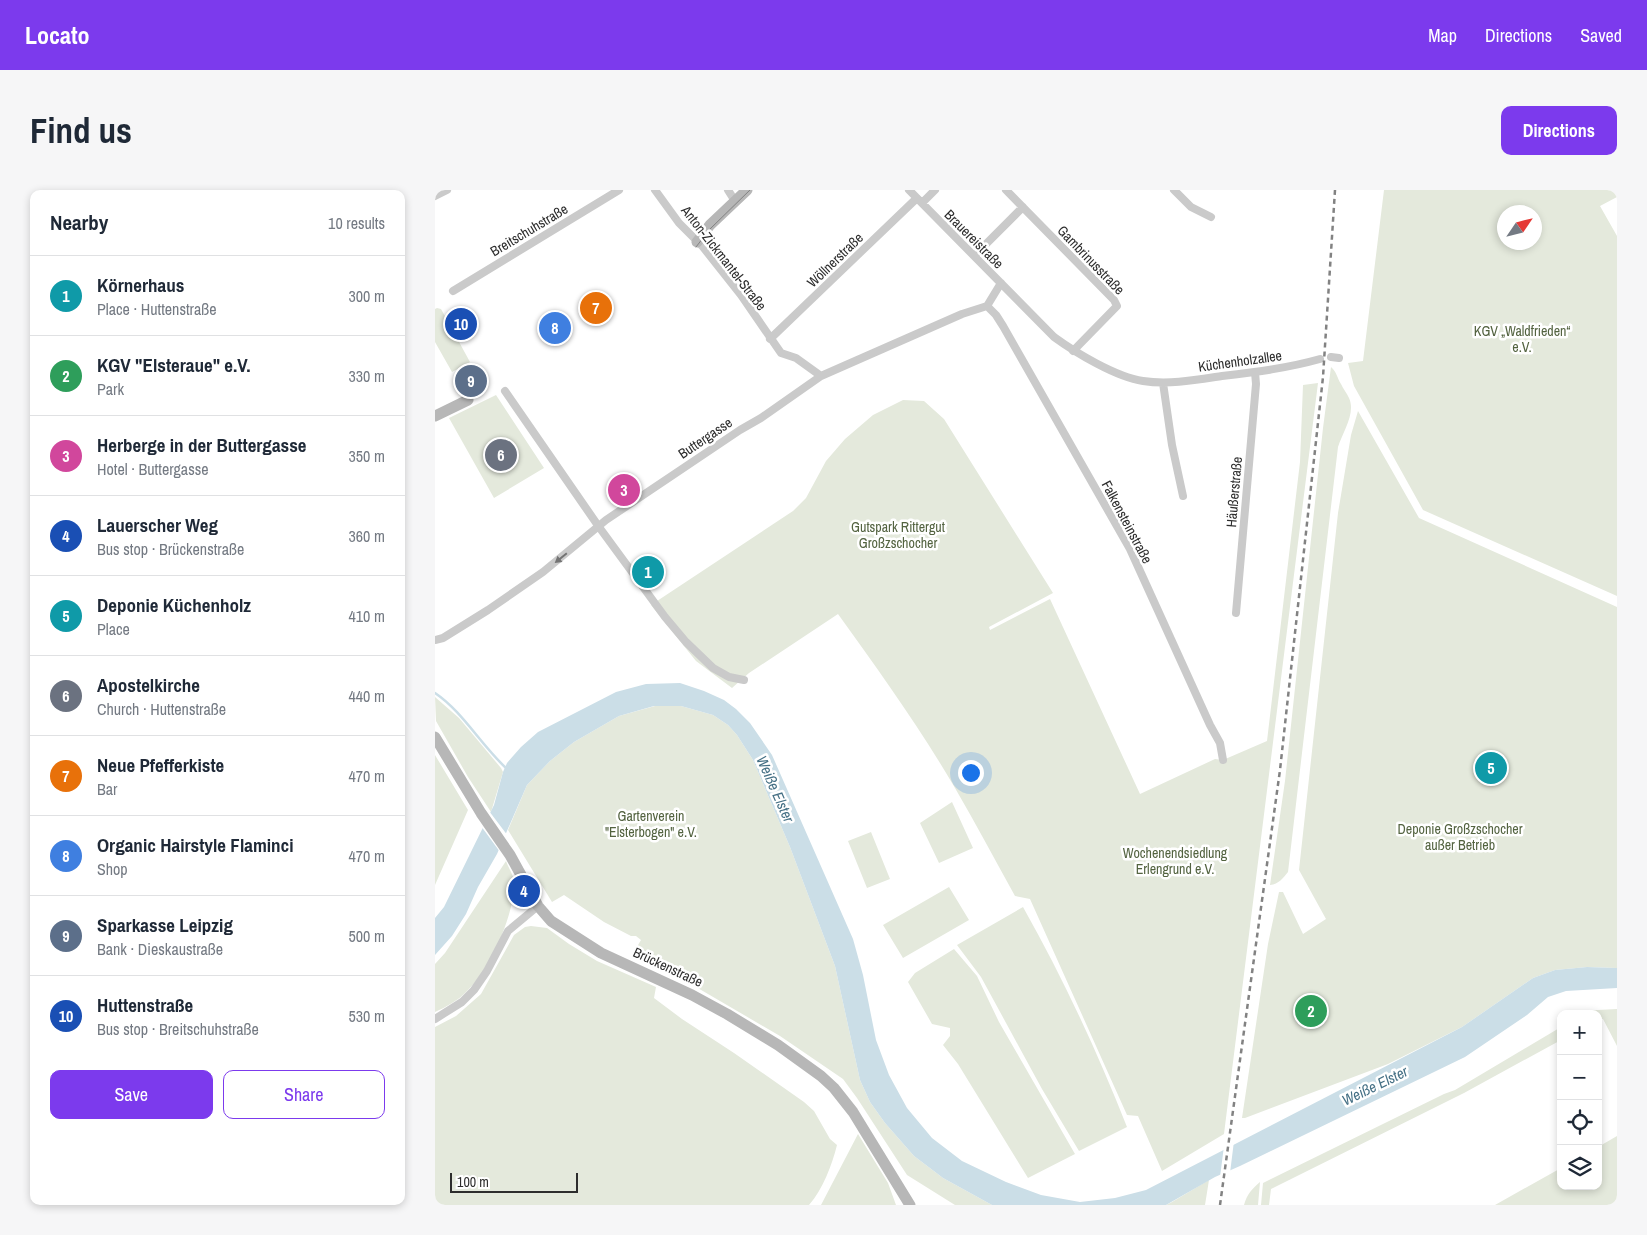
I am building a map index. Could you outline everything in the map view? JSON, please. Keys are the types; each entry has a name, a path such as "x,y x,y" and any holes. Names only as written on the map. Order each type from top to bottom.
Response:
{"main road":[{"path":"697,242 710,225 747,190"},
{"path":"435,416 468,400"},
{"name":"Brückenstraße","path":"435,737 481,813 506,849 538,906 551,921 601,953 692,995 727,1014 778,1045 821,1076 834,1088 853,1112 910,1205"}],"street":[{"path":"435,196 447,190"},
{"name":"Breitschuhstraße","path":"453,291 619,190"},
{"name":"Anton-Zickmantel-Straße","path":"655,190 679,223 703,247 741,295 781,353 796,358 821,376"},
{"path":"728,190 735,201"},
{"name":"Brauereistraße","path":"909,190 1001,283"},
{"path":"919,201 935,190"},
{"name":"Gambrinusstraße","path":"1006,190 1114,300 1117,306 1073,351"},
{"path":"1175,190 1191,207 1211,217"},
{"name":"Wöllnerstraße","path":"770,339 919,201"},
{"path":"974,256 1023,207"},
{"path":"987,306 1001,283"},
{"name":"Küchenholzallee","path":"1001,283 1054,338 1073,351 1121,375 1141,381 1163,383 1255,372 1320,359"},
{"name":"Buttergasse","path":"435,640 443,638 494,606 543,572 599,527 821,376 962,314 987,306"},
{"name":"Falkensteinstraße","path":"987,306 1003,326 1130,549 1210,725 1221,743 1223,760"},
{"path":"1331,357 1339,358"},
{"name":"Häußerstraße","path":"1236,613 1256,384 1255,372"},
{"path":"1163,383 1172,445 1183,496"},
{"path":"505,392 549,457 665,617 686,642 713,668 729,677 744,680"},
{"path":"435,1019 462,1002 474,990 487,971 508,931 538,906"}],"green space":[{"name":"KGV „Waldfrieden“ e.V.","path":"1384,190 1617,190 1617,197 1600,206 1617,236 1617,596 1423,510 1354,386 1348,363 1363,361"},
{"path":"435,309 441,309 470,362 452,372 435,342"},
{"path":"1331,367 1348,396 1351,410 1338,447 1288,872 1278,882 1270,885 1285,781"},
{"path":"1318,383 1224,1134 1162,1171 1138,1116 1127,1115 1030,899 1015,896 942,766 899,700 838,614 749,673 732,688 696,661 651,605 793,511 806,498 826,461 845,439 873,415 903,400 924,401 944,419 1053,593 989,627 990,630 1050,599 1140,794 1215,759 1223,760 1267,741 1300,462 1303,385"},
{"path":"496,395 544,468 494,498 449,418"},
{"name":"Deponie Großzschocher außer Betrieb","path":"1358,411 1419,518 1617,607 1617,968 1587,967 1555,970 1533,978 1462,1027 1388,1064 1242,1118 1268,944 1279,892 1283,892 1303,934 1326,919 1299,870 1338,513 1351,435"},
{"path":"435,697 459,718 503,772 491,812 468,777 436,721"},
{"name":"Gartenverein \"Elsterbogen\" e.V.","path":"655,706 681,706 713,715 728,725 737,735 753,760 790,847 835,966 860,1080 870,1102 885,1123 914,1156 943,1178 992,1205 955,1205 907,1175 843,1079 780,1036 696,987 631,957 641,940 636,936 631,936 604,922 564,895 552,902 508,830 527,785 550,761 574,742 619,716"},
{"path":"435,755 468,810 435,885"},
{"path":"952,802 973,848 939,863 920,823"},
{"path":"871,832 890,879 867,888 848,841"},
{"path":"506,861 514,880 513,895 506,925 492,955 476,981 467,991 452,1003 435,1012 435,964 445,953"},
{"path":"949,887 969,920 903,958 883,925"},
{"path":"1023,907 1079,1015 1127,1127 1079,1151 1042,1089 981,977 957,945"},
{"path":"525,927 547,928 597,961 656,987 654,998 804,1102 814,1111 830,1139 837,1145 819,1192 809,1205 435,1205 435,1027 456,1016 481,994 514,935"},
{"path":"954,949 977,976 999,1022 1075,1154 1028,1178 958,1064 943,1045 950,1036 950,1028 932,1024 908,982 915,973"},
{"path":"1617,1009 1617,1046 1602,1019 1602,1010 1598,1010"},
{"path":"1557,1029 1557,1042 1464,1093 1271,1189 1269,1205 1261,1205 1263,1183 1455,1090"},
{"path":"858,1134 888,1183 896,1205 821,1205"},
{"path":"1617,1136 1617,1205 1495,1205 1557,1170 1557,1190 1602,1190 1602,1145"},
{"path":"1209,1180 1205,1205 1166,1205 1172,1202"},
{"path":"1260,1182 1258,1205 1244,1205 1250,1192"}],"water":[{"name":"Weiße Elster","path":"680,683 724,700 736,709 750,723 772,755 853,939 863,975 876,1040 889,1075 907,1108 932,1138 962,1161 1006,1182 1041,1195 1080,1202 1115,1198 1146,1190 1462,1027 1533,978 1555,970 1587,967 1617,968 1617,988 1566,991 1548,997 1527,1015 1465,1057 1215,1177 1166,1205 992,1205 943,1178 914,1156 885,1123 870,1102 860,1080 835,966 790,847 753,760 737,735 728,725 713,715 681,706 654,706 619,716 574,742 550,761 527,785 497,854 478,887 466,914 452,936 435,955 435,918 444,907 494,805 507,763 521,747 538,732 616,692 646,684"}],"pier":[{"path":"489,811 508,836 500,852 481,826"},
{"path":"1234,1141 1230,1173 1220,1177 1224,1146"}],"waterway":[{"path":"435,693 454,709 506,768"}],"tram line":[{"path":"696,247 710,229 750,190"}],"railway":[{"path":"1220,1205 1280,770 1323,377 1335,190"}],"place":[{"name":"Neue Pfefferkiste","path":"596,308"},
{"name":"Huttenstraße","path":"461,324"},
{"name":"Organic Hairstyle Flaminci","path":"555,328"},
{"name":"Sparkasse Leipzig","path":"471,381"},
{"name":"Apostelkirche","path":"501,455"},
{"name":"Herberge in der Buttergasse","path":"624,490"},
{"name":"Körnerhaus","path":"648,572"},
{"name":"Deponie Küchenholz","path":"1491,768"},
{"name":"Lauerscher Weg","path":"524,891"},
{"name":"KGV \"Elsteraue\" e.V.","path":"1311,1011"}],"park label":[{"name":"Gutspark Rittergut Großzschocher","path":"898,536"},
{"name":"Wochenendsiedlung Erlengrund e.V.","path":"1175,862"}]}
